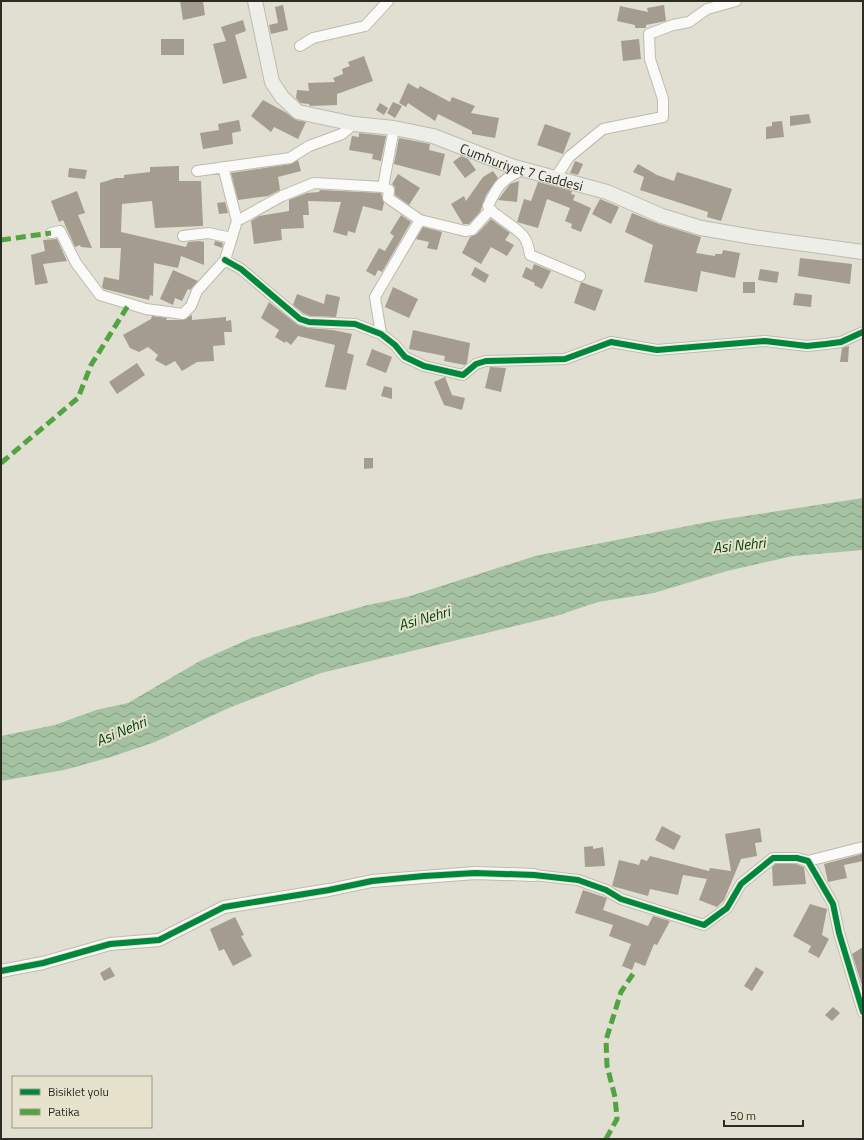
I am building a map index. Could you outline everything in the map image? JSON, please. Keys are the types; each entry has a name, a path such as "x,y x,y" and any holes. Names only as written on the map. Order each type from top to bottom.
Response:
{"main road":[{"name":"Cumhuriyet 7 Caddesi","path":"255,1 272,82 282,97 298,112 354,124 394,128 433,136 495,160 607,192 662,216 701,228 753,237 863,252"}],"street":[{"path":"300,46 314,38 365,26 388,1"},
{"path":"556,177 569,157 603,129 663,117 663,99 650,59 649,34 673,25 689,22 707,9 736,1"},
{"path":"197,171 290,158 309,146 342,134 349,130 354,124"},
{"path":"383,186 394,128"},
{"path":"52,233 60,231 76,263 100,295 146,310 183,314 191,306 197,291 225,260 232,238 236,221 223,167"},
{"path":"524,169 506,178 498,185 488,206 490,210 503,218 524,237 530,255 580,276"},
{"path":"236,221 282,196 314,183 383,186 389,190 388,198 420,220 464,232 472,230 490,210"},
{"path":"381,334 375,297 420,220"},
{"path":"184,236 208,233 232,238"},
{"path":"225,260 241,269 300,319 310,322 355,324 381,334 395,345 405,357 424,366 463,374 476,364 486,361 565,359 612,342 657,350 765,341 807,346 841,342 863,332"},
{"path":"1,971 43,963 110,944 159,940 224,907 329,890 372,881 475,873 534,875 578,880 606,890 621,899 704,924 727,908 741,884 773,858 797,858 808,861 863,848"},
{"path":"808,861 833,904 839,933 863,1012"}],"water":[{"name":"Asi Nehri","path":"863,498 863,550 793,556 727,571 654,593 598,602 556,616 321,673 231,707 155,742 111,757 64,770 1,781 1,736 55,725 96,710 128,703 200,661 251,638 368,605 407,597 535,556 713,521"}],"building":[{"path":"180,1 203,1 205,15 183,20"},
{"path":"283,5 288,30 271,34 269,25 278,23 275,7"},
{"path":"664,5 666,21 646,25 646,28 635,28 635,25 617,21 620,6 648,12 647,8"},
{"path":"243,20 246,31 235,35 247,78 223,84 213,44 226,41 221,27"},
{"path":"161,39 184,39 184,55 161,55"},
{"path":"639,39 641,59 623,61 621,41"},
{"path":"364,56 373,81 337,94 337,105 310,106 309,104 300,103 296,98 297,90 309,91 308,83 335,82 333,78 343,74 342,69 350,66 348,62"},
{"path":"408,83 418,89 420,86 450,102 452,97 475,106 471,113 499,118 495,138 472,134 472,131 438,114 435,121 408,103 406,107 399,103"},
{"path":"263,100 296,120 306,122 298,139 274,127 271,132 251,116"},
{"path":"393,102 402,106 395,118 387,113"},
{"path":"380,103 388,108 384,115 376,110"},
{"path":"809,114 811,123 790,126 790,116"},
{"path":"239,120 241,131 232,133 233,144 203,149 200,133 219,130 218,124"},
{"path":"782,121 784,137 766,139 766,127 772,126 772,122"},
{"path":"545,124 571,133 563,154 537,145"},
{"path":"359,133 386,136 381,161 372,159 373,154 349,150 352,136 359,137"},
{"path":"399,138 430,144 429,150 445,154 440,176 394,164"},
{"path":"461,156 468,159 476,170 465,178 453,162"},
{"path":"298,160 301,171 278,177 280,190 268,196 238,200 231,173 291,164"},
{"path":"575,161 583,164 578,175 570,173"},
{"path":"638,164 657,175 674,181 677,172 732,189 721,221 707,217 708,212 640,190 644,177 633,172"},
{"path":"179,166 179,181 201,181 203,226 155,228 152,201 122,204 121,232 186,247 188,242 204,242 204,265 181,256 178,268 154,263 153,296 150,295 149,300 104,289 102,287 104,277 119,280 121,248 100,248 100,183 116,178 124,178 124,175 150,172 150,167"},
{"path":"69,168 87,170 85,179 68,177"},
{"path":"493,171 498,178 486,195 480,212 469,224 463,224 451,204 464,196 466,201 483,177"},
{"path":"398,174 420,188 409,205 395,195 395,187 392,184"},
{"path":"519,181 517,202 498,200 510,184"},
{"path":"538,182 572,191 571,194 575,195 573,200 591,208 581,232 571,228 572,224 565,221 570,208 547,199 538,228 517,222 524,199 531,201"},
{"path":"320,190 381,193 384,203 382,211 363,206 355,233 348,231 347,236 333,232 341,202 308,201 309,215 303,215 304,228 281,229 282,240 254,244 251,221 259,216 289,211 289,200 307,193 319,192"},
{"path":"77,191 85,213 78,215 92,248 81,247 80,245 75,247 63,220 59,222 51,201"},
{"path":"600,199 619,207 611,224 592,214"},
{"path":"225,202 228,213 219,214 217,203"},
{"path":"632,213 659,224 701,237 696,253 715,256 715,254 722,254 723,250 740,253 735,278 701,271 697,292 644,282 653,245 625,232"},
{"path":"401,215 411,222 382,272 378,270 375,276 366,271 379,248 385,251 394,236 390,233"},
{"path":"491,219 510,233 505,240 514,245 507,256 491,247 481,264 462,253 470,237 477,234"},
{"path":"423,227 442,232 437,250 427,248 429,242 416,239"},
{"path":"57,239 67,261 43,264 48,283 35,285 31,255 45,251 43,240"},
{"path":"215,241 223,243 222,248 214,245"},
{"path":"800,258 852,264 850,284 798,276"},
{"path":"534,264 551,271 542,289 534,285 535,283 522,277 526,267 532,270"},
{"path":"475,267 489,275 485,283 471,275"},
{"path":"760,269 779,272 777,283 758,280"},
{"path":"173,270 198,281 190,290 188,289 182,301 175,298 173,305 160,299"},
{"path":"581,282 603,290 595,311 574,303"},
{"path":"743,282 755,282 755,293 743,293"},
{"path":"393,287 418,299 409,318 385,307"},
{"path":"795,293 812,295 811,307 793,305"},
{"path":"297,294 324,304 326,294 340,297 336,317 310,316 303,313 293,305"},
{"path":"269,302 298,325 352,334 347,353 354,355 346,390 325,387 335,345 298,336 291,345 286,341 285,343 275,337 279,330 261,318"},
{"path":"192,315 192,320 226,317 226,321 231,320 232,332 224,332 225,345 213,346 214,361 197,362 182,371 175,361 166,366 155,360 158,355 148,347 139,352 130,348 123,335 151,319 152,316 167,318 166,320 182,320"},
{"path":"413,330 470,343 467,363 465,365 444,361 445,356 409,349"},
{"path":"849,346 848,362 840,362 842,348"},
{"path":"372,349 392,357 386,373 366,365"},
{"path":"137,363 145,375 117,394 109,382"},
{"path":"490,367 506,368 501,392 485,388"},
{"path":"445,377 452,395 465,398 462,410 444,405 434,382"},
{"path":"384,386 392,388 392,399 381,396"},
{"path":"364,458 373,458 373,468 364,469"},
{"path":"662,826 681,836 674,850 655,840"},
{"path":"760,828 762,842 755,843 757,856 741,859 724,900 717,907 699,900 707,879 683,875 678,895 650,889 648,896 612,886 619,860 639,865 641,859 647,861 650,856 709,871 710,868 731,871 725,834"},
{"path":"593,846 593,849 603,847 605,866 585,867 584,847"},
{"path":"862,854 863,861 844,865 847,878 828,882 824,864"},
{"path":"775,864 796,864 804,867 806,884 773,886 772,867"},
{"path":"583,890 607,898 603,910 648,926 653,916 670,921 657,945 654,944 645,966 635,962 632,970 622,966 631,944 609,936 613,925 575,913"},
{"path":"810,904 827,909 822,935 829,939 819,958 808,952 811,946 793,936"},
{"path":"235,917 244,935 241,936 252,956 233,966 224,949 219,951 210,929"},
{"path":"863,947 863,984 862,985 852,954"},
{"path":"110,967 115,976 104,981 100,973"},
{"path":"756,967 764,972 752,991 744,986"},
{"path":"833,1007 840,1013 832,1021 825,1015"}],"marked path":[{"path":"1,240 51,233"},
{"path":"1,463 78,398 91,365 129,304"},
{"path":"606,1139 617,1119 615,1097 607,1066 606,1040 621,992 633,974"}],"cycle path":[{"path":"225,260 241,269 300,319 309,322 355,324 381,334 395,345 405,357 424,366 463,375 476,364 486,361 565,359 611,342 657,350 765,341 807,346 841,342 863,332"},
{"path":"1,971 43,963 110,944 159,940 224,907 329,890 372,881 424,876 475,873 534,875 578,880 606,890 621,899 704,925 727,908 741,884 773,858 797,858 808,861 833,904 839,933 863,1012"}]}
